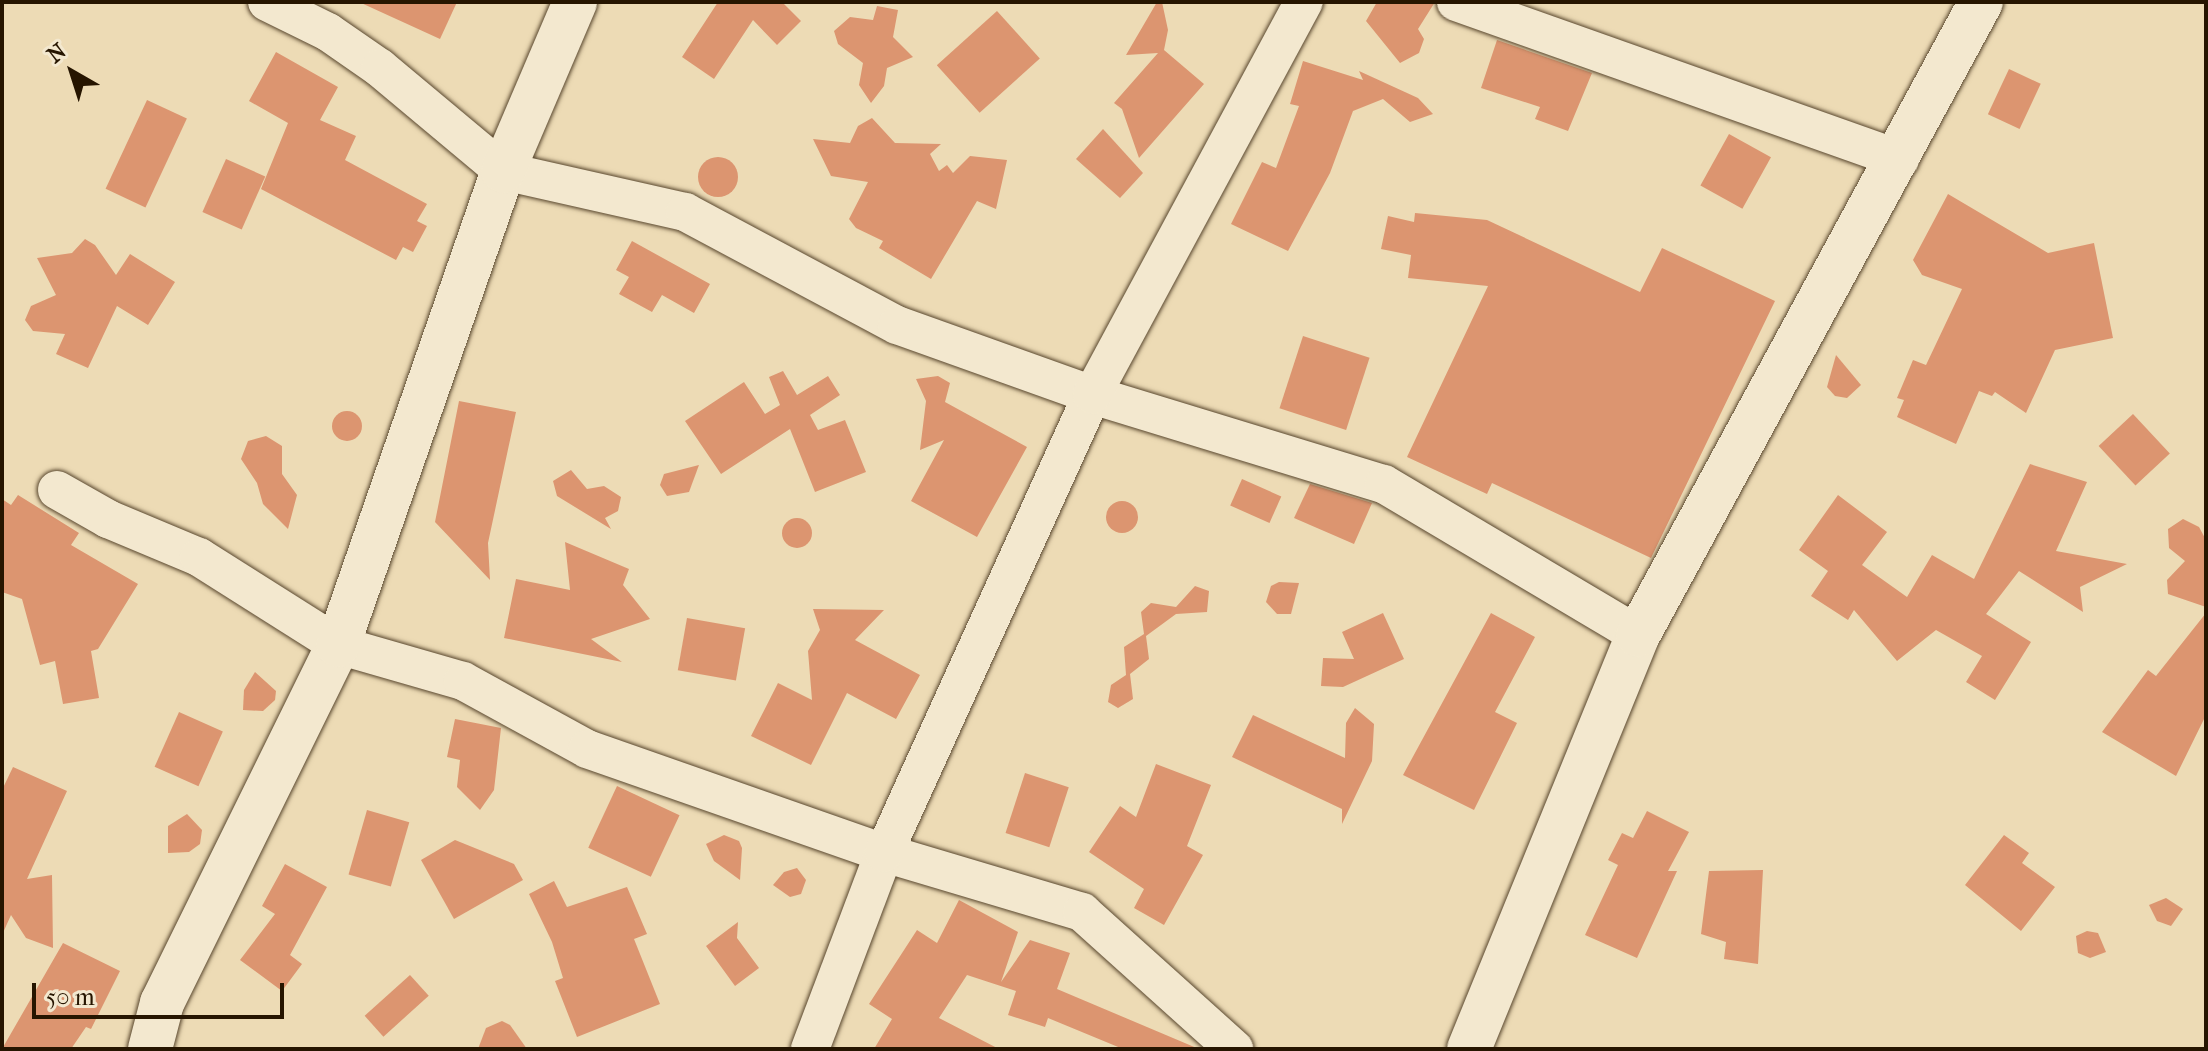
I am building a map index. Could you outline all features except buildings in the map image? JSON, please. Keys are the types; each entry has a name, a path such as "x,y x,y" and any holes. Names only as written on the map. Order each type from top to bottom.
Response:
{"main road":[{"path":"150,1049 162,1003 338,645 503,171 575,2"},
{"path":"1481,1042 1638,635 1900,159 1981,2"}],"street":[{"path":"267,2 328,32 380,68 503,171 685,212 897,325 1092,395 1384,484 1638,635"},
{"path":"810,1049 884,853 1092,395 1304,2"},
{"path":"1456,2 1900,159"},
{"path":"57,490 108,519 199,557 338,645 463,681 587,749 884,853 1082,912 1234,1049"}]}
